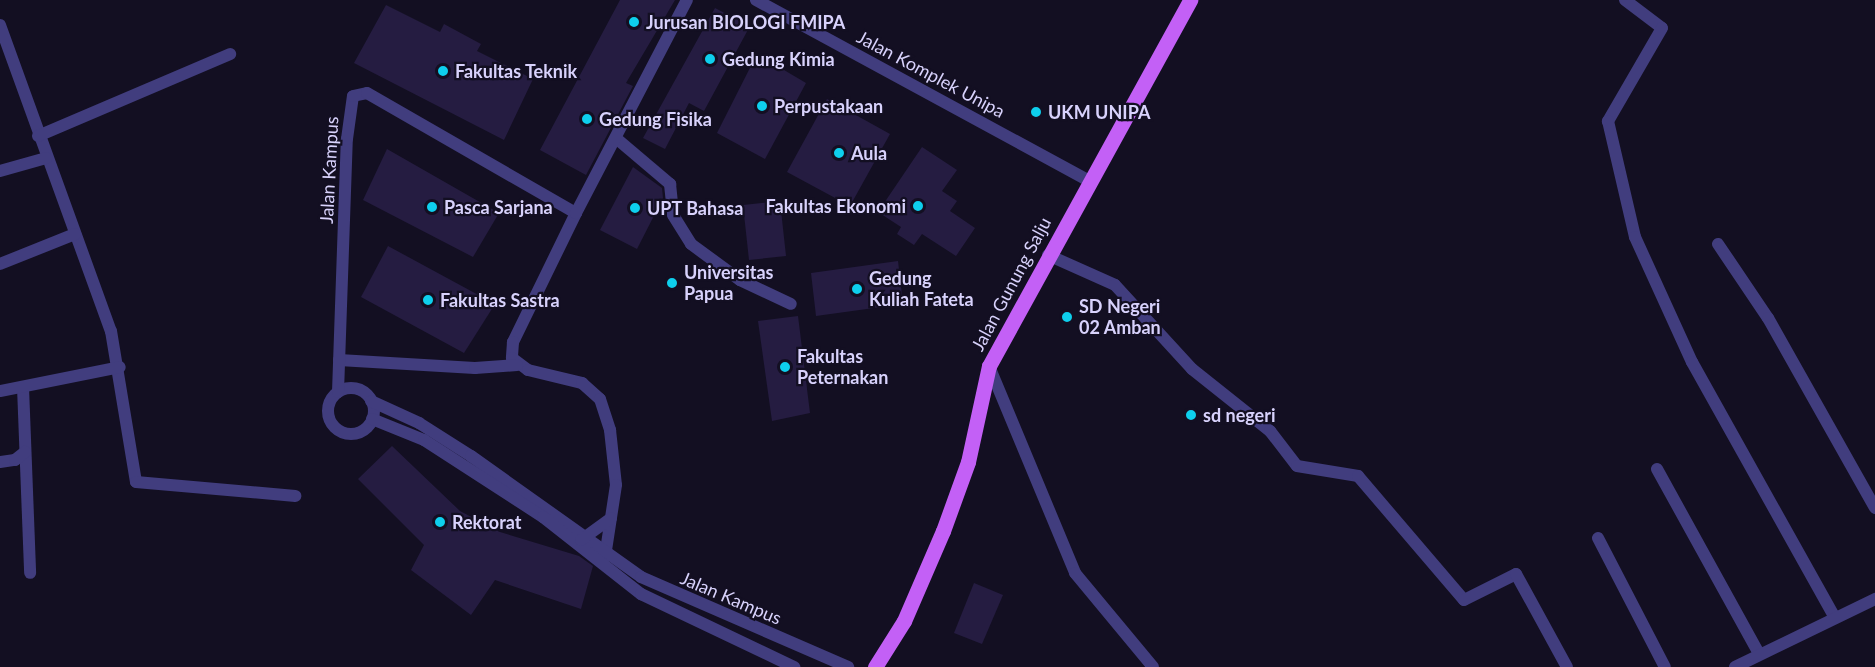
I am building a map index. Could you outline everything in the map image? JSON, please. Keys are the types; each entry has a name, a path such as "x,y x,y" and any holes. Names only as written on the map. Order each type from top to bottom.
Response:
{"main road":[{"name":"Jalan Gunung Salju","path":"875,667 904,621 943,531 968,462 989,366 1088,180 1190,0"}],"street":[{"path":"517,365 513,342 576,213 617,139 687,0"},
{"name":"Jalan Komplek Unipa","path":"756,0 1088,180"},
{"path":"1625,0 1662,28 1608,121 1635,237 1692,362 1835,618"},
{"path":"0,25 120,367 136,482 295,496"},
{"path":"38,136 230,54"},
{"name":"Jalan Kampus","path":"440,443 372,419 357,432 336,428 328,413 338,392 347,139 350,104 356,92 367,93 576,213"},
{"path":"617,139 670,184 673,215 691,244 733,276 791,304"},
{"path":"0,171 46,158"},
{"path":"0,264 75,234"},
{"path":"1718,244 1768,318 1875,508"},
{"path":"1048,255 1115,285 1192,369 1270,431 1297,466 1359,476 1464,600 1516,574 1567,667"},
{"path":"339,360 475,368 517,365 582,383 600,399 612,448 616,485 605,558"},
{"path":"989,366 1075,573 1154,667"},
{"path":"0,391 120,367"},
{"path":"23,387 30,573"},
{"name":"Jalan Kampus","path":"338,392 357,389 371,401 522,496 605,558 641,594 794,667"},
{"path":"371,401 372,419"},
{"path":"0,462 15,460 26,452"},
{"path":"1657,469 1759,654"},
{"path":"581,540 611,518"},
{"path":"1598,538 1665,667"},
{"name":"Jalan Kampus","path":"605,558 683,598 848,667"},
{"path":"1735,667 1875,599"}],"building":[{"path":"620,0 675,0 626,83 633,86 586,175 540,150"},
{"name":"Fakultas Teknik","path":"386,5 440,32 444,24 481,44 477,51 533,79 504,140 354,63"},
{"name":"Gedung Kimia","path":"715,8 750,26 704,111 689,103 665,149 643,138"},
{"name":"Perpustakaan","path":"757,54 806,83 765,159 717,133"},
{"name":"Aula","path":"827,99 890,134 850,206 787,172"},
{"name":"Fakultas Ekonomi","path":"922,147 957,170 942,191 957,201 950,211 975,228 956,256 922,234 914,245 897,234 901,227 878,212"},
{"name":"Pasca Sarjana","path":"387,149 499,213 473,257 363,200"},
{"name":"UPT Bahasa","path":"633,167 662,188 663,198 637,249 600,230"},
{"path":"780,201 786,256 749,260 743,205"},
{"name":"Fakultas Sastra","path":"388,246 495,304 464,353 361,297"},
{"name":"Gedung Kuliah Fateta","path":"898,261 903,304 816,316 811,273"},
{"name":"Fakultas Peternakan","path":"798,316 810,413 772,421 758,321"},
{"name":"Rektorat","path":"392,446 460,511 500,532 579,556 593,566 581,609 495,580 471,615 411,570 424,545 358,479"},
{"path":"974,583 1003,595 982,644 954,633"}],"place":[{"name":"Jurusan BIOLOGI FMIPA","path":"634,22"},
{"name":"Gedung Kimia","path":"710,59"},
{"name":"Fakultas Teknik","path":"443,71"},
{"name":"Perpustakaan","path":"762,106"},
{"name":"UKM UNIPA","path":"1036,112"},
{"name":"Gedung Fisika","path":"587,119"},
{"name":"Aula","path":"839,153"},
{"name":"Fakultas Ekonomi","path":"918,206"},
{"name":"Pasca Sarjana","path":"432,207"},
{"name":"UPT Bahasa","path":"635,208"},
{"name":"Universitas Papua","path":"672,283"},
{"name":"Gedung Kuliah Fateta","path":"857,289"},
{"name":"Fakultas Sastra","path":"428,300"},
{"name":"SD Negeri 02 Amban","path":"1067,317"},
{"name":"Fakultas Peternakan","path":"785,367"},
{"name":"sd negeri","path":"1191,415"},
{"name":"Rektorat","path":"440,522"}]}
